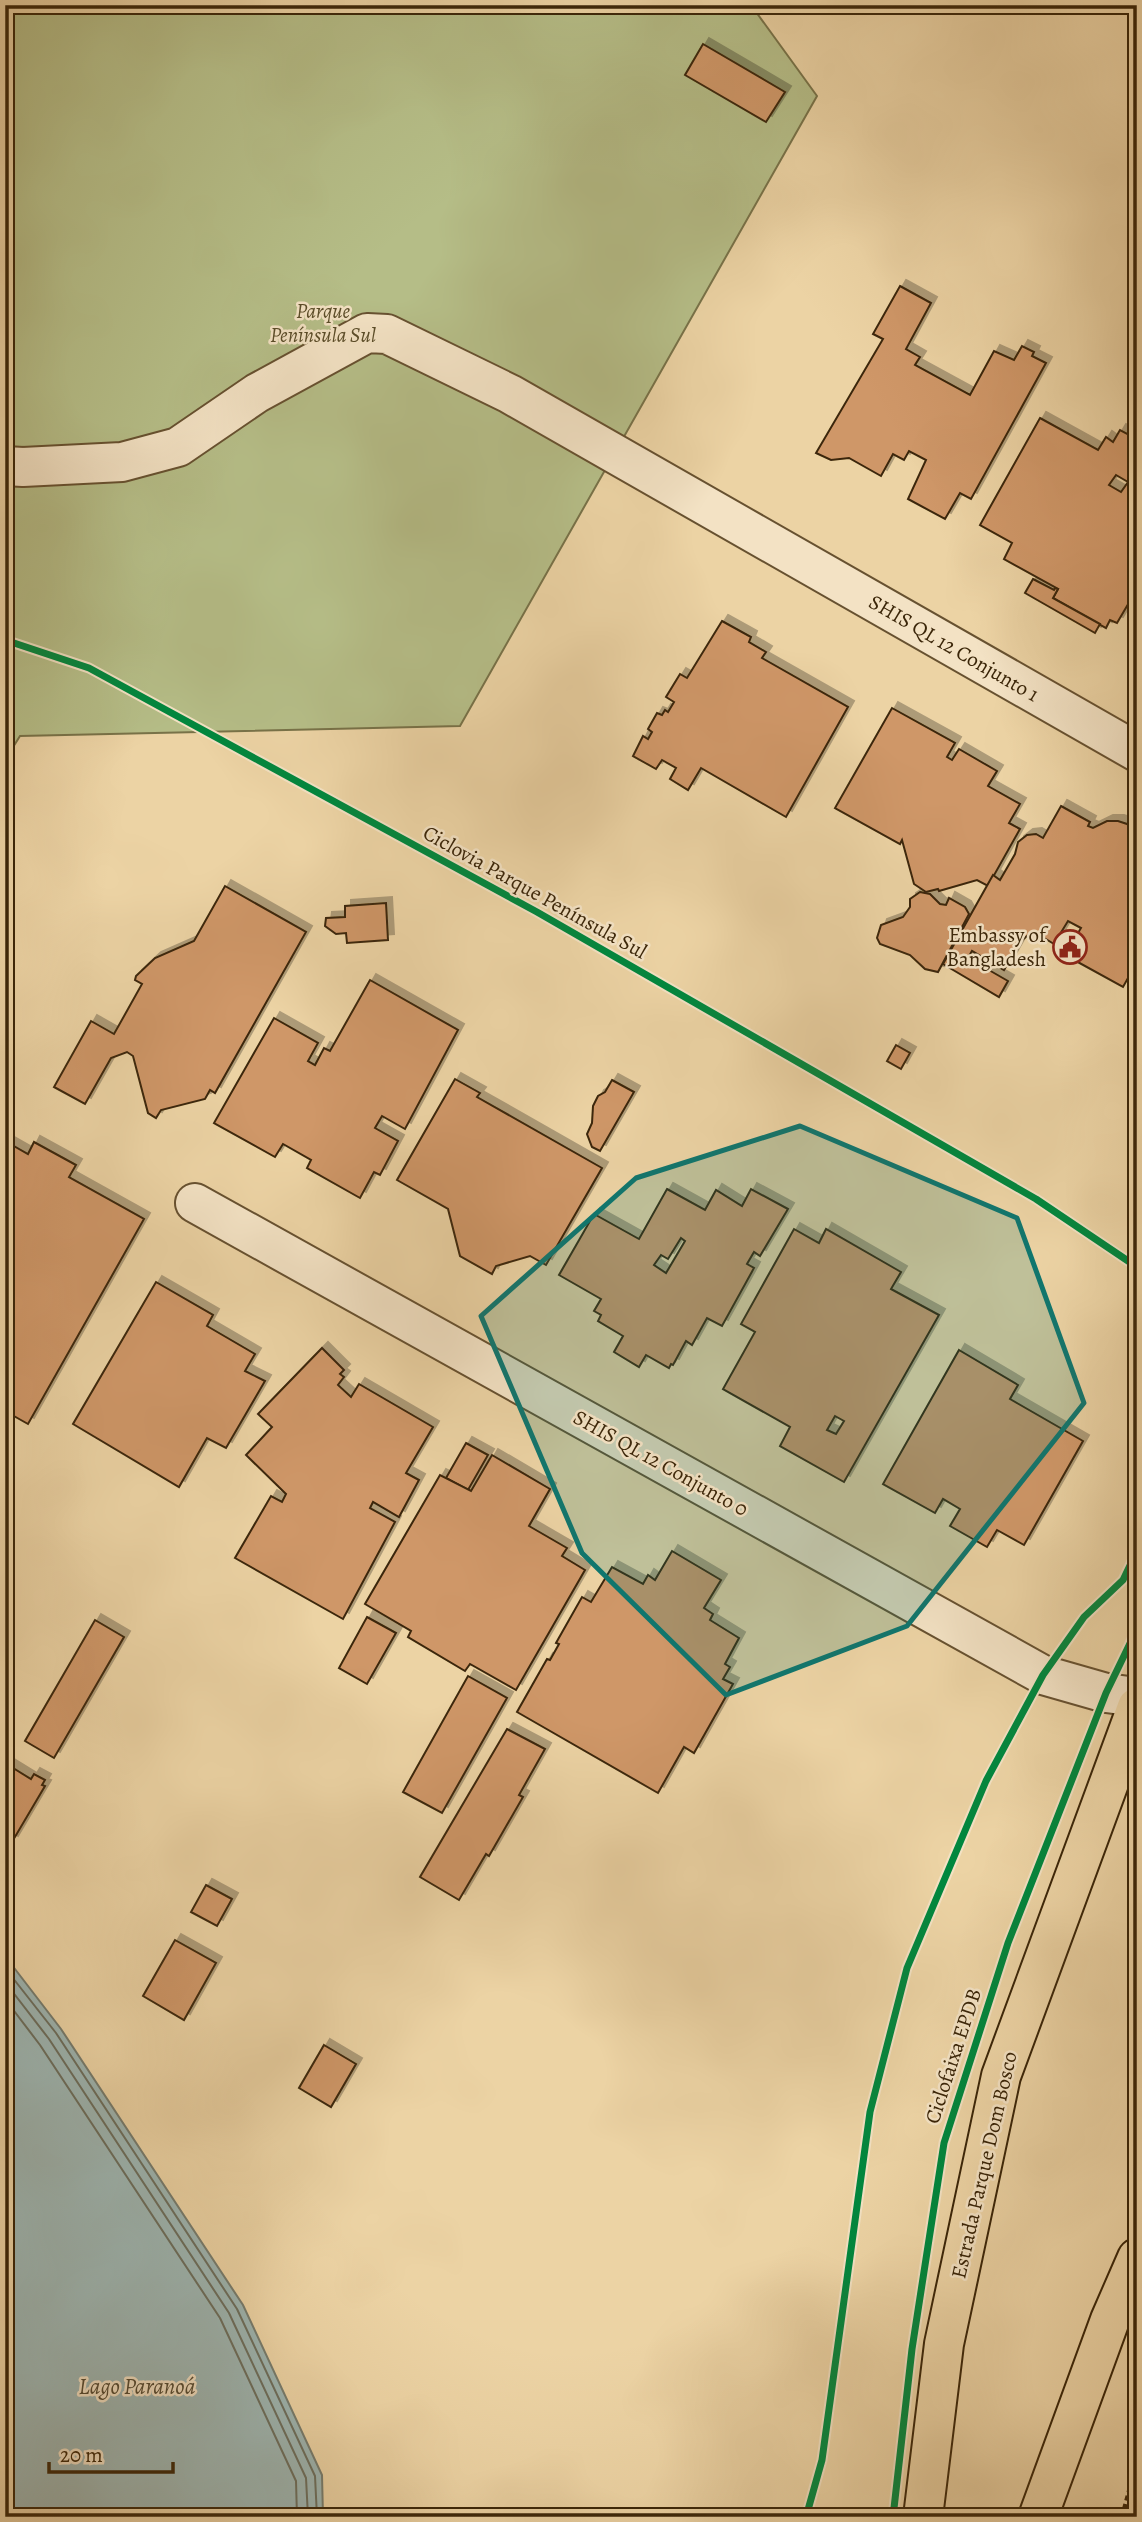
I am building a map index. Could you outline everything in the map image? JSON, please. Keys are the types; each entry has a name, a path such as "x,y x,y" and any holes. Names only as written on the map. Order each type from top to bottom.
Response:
{"main road":[{"name":"Estrada Parque Dom Bosco","path":"923,2517 944,2344 1001,2076 1137,1707"},
{"path":"1038,2517 1110,2320 1137,2258"},
{"path":"896,2517 944,2344"}],"street":[{"name":"SHIS QL 12 Conjunto 1","path":"5,466 122,462 178,447 257,393 367,332 387,334 510,394 1137,752"},
{"name":"SHIS QL 12 Conjunto 0","path":"195,1203 1043,1675 1106,1693 1137,1698"}],"path":[{"path":"1122,2517 1137,2462"}],"highlighted area":[{"path":"800,1126 1017,1218 1084,1403 907,1626 726,1695 582,1553 481,1316 636,1178"}],"green space":[{"name":"Parque Península Sul","path":"5,5 751,5 817,96 460,726 20,736 5,760"}],"water":[{"name":"Lago Paranoá","path":"5,1956 61,2029 243,2305 322,2475 323,2517 5,2517"}],"building":[{"path":"703,44 785,92 766,122 685,75"},
{"path":"900,286 931,303 906,349 920,357 915,365 970,395 994,351 1014,360 1022,346 1034,352 1032,356 1046,363 971,499 960,493 945,519 908,499 926,460 909,451 904,460 893,454 881,476 849,458 831,460 816,453 883,339 873,334"},
{"path":"1040,418 1098,450 1106,437 1113,442 1120,430 1137,439 1137,589 1117,623 1110,620 1106,628 1053,598 1058,589 1004,559 1012,543 980,525","holes":["1116,475 1128,482 1121,492 1109,485"]},
{"path":"1033,579 1054,590 1058,589 1053,598 1100,624 1095,633 1025,593"},
{"path":"722,621 751,637 749,642 766,652 762,658 848,707 786,817 701,768 688,790 670,779 676,768 662,760 656,769 633,756 643,736 648,739 652,732 648,729 657,713 662,715 665,710 668,712 674,702 666,697 680,674 687,678"},
{"path":"892,708 955,743 947,757 952,760 959,749 997,771 988,786 1020,804 1009,823 1020,829 988,886 977,880 926,892 914,884 902,840 900,844 835,808"},
{"path":"1061,806 1090,822 1088,826 1093,828 1107,821 1118,821 1137,832 1137,962 1123,987 1065,955 1081,928 1068,921 1054,944 1034,932 1027,936 1020,942 1004,970 972,951 968,958 1008,981 999,997 943,964 993,875 1000,880 1015,854 1018,842 1027,835 1036,834 1043,838"},
{"path":"225,886 306,932 215,1093 210,1090 205,1099 161,1110 156,1118 148,1113 133,1056 127,1052 111,1058 85,1104 54,1087 91,1021 114,1034 142,984 135,980 136,976 155,958 194,941"},
{"path":"920,892 930,894 940,904 946,905 949,898 965,907 969,914 938,972 925,969 910,955 880,944 877,938 881,925 903,917 910,907 910,899"},
{"path":"386,903 388,940 347,943 346,933 336,934 325,926 326,918 345,917 345,906"},
{"path":"370,980 458,1030 405,1129 382,1116 375,1128 398,1141 380,1175 374,1172 360,1198 307,1168 311,1160 283,1144 275,1157 214,1123 274,1018 318,1043 308,1061 315,1065 324,1048 330,1051"},
{"path":"896,1045 910,1053 901,1069 887,1061"},
{"path":"455,1079 480,1093 477,1097 602,1168 546,1265 530,1256 496,1266 492,1274 460,1256 448,1209 397,1180"},
{"path":"612,1080 634,1092 600,1151 592,1147 587,1134 592,1123 593,1106"},
{"path":"5,1141 28,1154 34,1142 76,1165 69,1177 144,1219 28,1424 5,1411"},
{"path":"667,1189 705,1210 716,1190 742,1206 751,1189 788,1209 760,1256 754,1252 747,1264 754,1268 722,1326 707,1318 692,1345 686,1341 669,1368 646,1355 639,1367 614,1352 623,1336 598,1321 601,1315 594,1311 601,1299 559,1275 594,1214 639,1239","holes":["681,1238 685,1241 666,1273 654,1265 661,1255 668,1259"]},
{"path":"794,1229 819,1243 826,1229 901,1272 891,1289 939,1315 844,1482 780,1446 790,1427 723,1389 755,1332 741,1324","holes":["835,1416 844,1421 836,1434 827,1430"]},
{"path":"156,1282 213,1315 207,1326 255,1354 245,1371 265,1381 226,1448 207,1438 179,1487 73,1424"},
{"path":"322,1348 344,1370 340,1374 344,1377 338,1385 351,1397 359,1384 433,1427 406,1473 419,1480 399,1517 373,1502 370,1508 395,1522 343,1619 235,1558 271,1496 282,1502 286,1494 246,1455 272,1427 258,1414"},
{"path":"959,1350 1018,1385 1010,1399 1083,1441 1024,1545 997,1530 987,1547 950,1526 960,1509 943,1499 935,1513 883,1484"},
{"path":"466,1443 488,1455 468,1490 446,1478"},
{"path":"492,1455 550,1489 529,1526 567,1548 562,1556 585,1570 516,1690 470,1664 465,1671 408,1637 411,1631 365,1604 440,1475 471,1491"},
{"path":"672,1551 721,1580 704,1608 713,1614 710,1620 739,1638 725,1664 730,1667 723,1679 733,1684 694,1753 684,1747 658,1793 517,1712 547,1659 550,1660 559,1644 556,1643 582,1597 591,1602 612,1567 643,1584 648,1575 655,1580"},
{"path":"367,1617 396,1633 367,1684 339,1668"},
{"path":"95,1620 124,1637 54,1758 25,1741"},
{"path":"468,1676 507,1698 442,1813 403,1792"},
{"path":"507,1729 545,1749 519,1795 523,1797 489,1856 486,1854 459,1900 420,1877"},
{"path":"5,1763 31,1779 34,1774 45,1780 42,1785 45,1786 12,1842 5,1838"},
{"path":"206,1885 232,1899 217,1926 191,1912"},
{"path":"175,1940 216,1963 184,2020 143,1996"},
{"path":"324,2045 356,2064 331,2107 299,2088"}],"cycle path":[{"name":"Ciclovia Parque Península Sul","path":"5,640 89,668 537,912 1036,1199 1137,1267"},
{"path":"806,2517 822,2460 870,2112 907,1968 986,1781 1043,1675 1084,1617 1123,1580 1137,1551"},
{"name":"Ciclofaixa EPDB","path":"893,2517 912,2349 944,2143 1008,1943 1106,1693 1137,1629"}],"place":[{"name":"Embassy of Bangladesh","path":"1070,947"}]}
